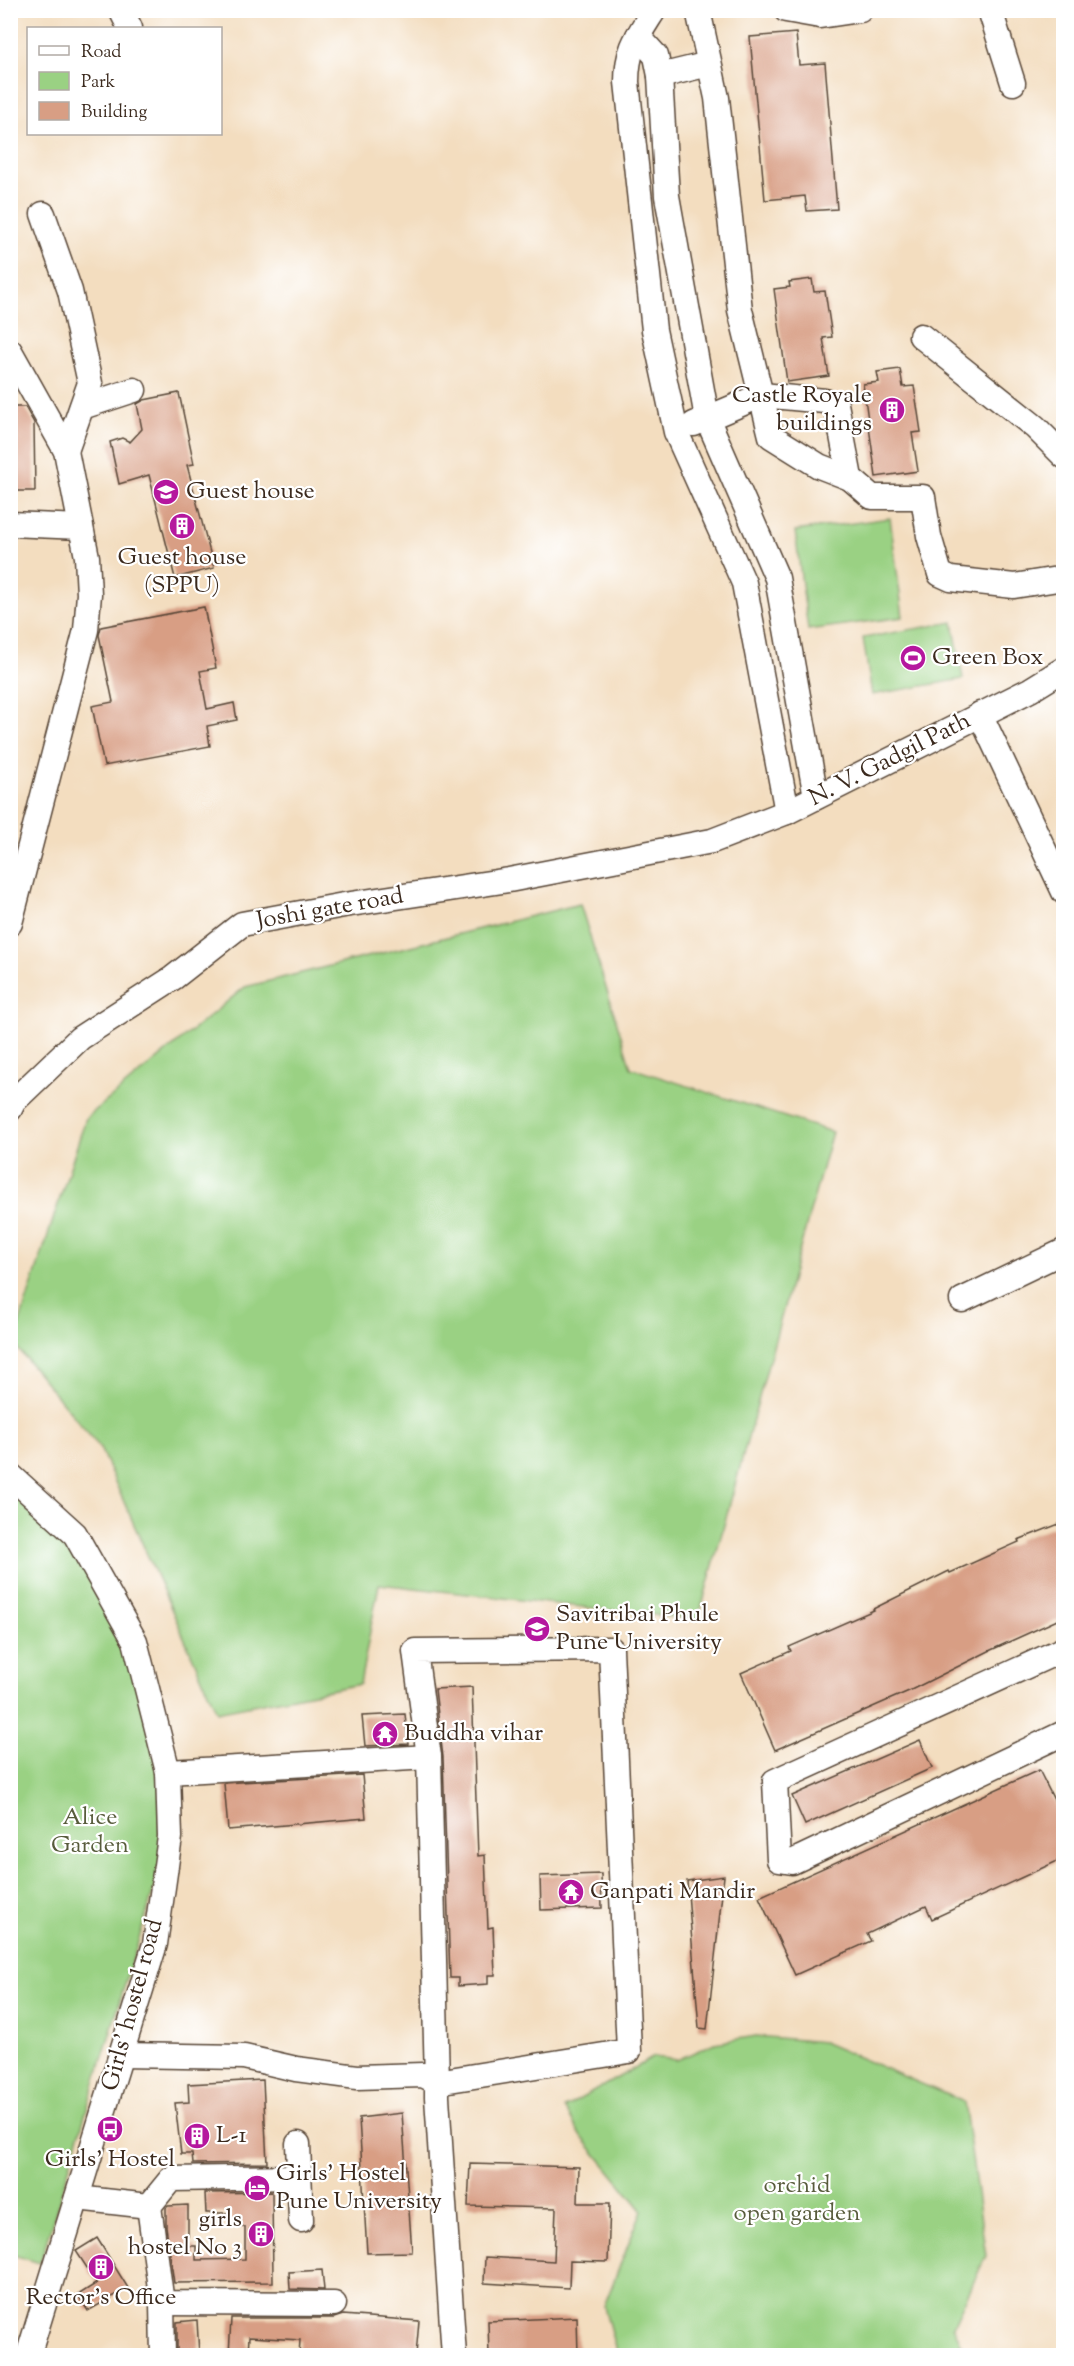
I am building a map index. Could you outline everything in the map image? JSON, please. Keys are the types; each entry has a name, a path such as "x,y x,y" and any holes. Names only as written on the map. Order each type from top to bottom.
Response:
{"street":[{"path":"121,10 130,27"},
{"path":"654,10 627,59 627,82 654,330 676,432 744,583 787,812"},
{"path":"698,10 717,98 740,310 771,436 819,466 850,478 872,496 923,497 940,574 946,577 1014,586 1064,578"},
{"path":"786,10 820,16 861,10"},
{"path":"990,10 1013,83"},
{"path":"638,36 656,56 660,76 667,196 707,418 777,578 816,797"},
{"path":"660,76 709,64"},
{"path":"43,214 70,291 90,383 66,451"},
{"path":"921,336 1035,427 1064,456"},
{"path":"10,351 66,451 88,575 86,630 10,923"},
{"path":"82,407 134,390"},
{"path":"676,432 762,395 825,401 836,404 850,478"},
{"path":"10,524 81,527"},
{"name":"N. V. Gadgil Path","path":"712,841 787,812 1029,690 1064,669"},
{"path":"980,714 1064,892"},
{"name":"Joshi gate road","path":"10,1109 14,1101 80,1038 173,978 242,924 344,905 509,880 712,841"},
{"path":"962,1300 1064,1251"},
{"name":"Girls' hostel road","path":"10,1475 75,1534 135,1641 168,1772 170,1837 154,1944 28,2355"},
{"path":"121,2055 244,2057 296,2069 357,2078 423,2075 436,2082 629,2051 610,1649 415,1651 429,1757 436,2082 454,2355"},
{"path":"1064,1649 775,1781 779,1860 792,1862 1064,1733"},
{"path":"168,1772 429,1757"},
{"path":"298,2144 301,2220"},
{"path":"163,2355 162,2303 149,2206 171,2179 299,2177"},
{"path":"77,2198 149,2206"},
{"path":"162,2303 334,2304"}],"green space":[{"path":"890,518 903,617 808,630 795,531"},
{"name":"Green Box","path":"953,622 963,679 872,695 863,638"},
{"path":"580,904 631,1068 832,1132 698,1620 379,1584 360,1684 217,1712 100,1448 13,1343 86,1118 245,987"},
{"name":"Alice Garden","path":"10,1479 75,1534 135,1641 170,1837 40,2263 10,2254"},
{"name":"orchid open garden","path":"756,2036 823,2042 964,2102 986,2256 953,2326 967,2355 617,2355 604,2306 642,2210 582,2137 564,2108 654,2057 677,2060 715,2043"}],"building":[{"path":"796,33 799,65 825,63 837,209 807,211 805,196 765,200 750,37"},
{"path":"812,279 814,292 825,291 832,337 823,338 829,376 787,382 774,289 790,287 789,282"},
{"name":"Castle Royale buildings","path":"900,369 903,387 914,386 921,432 912,433 918,471 876,477 863,384 879,382 877,372"},
{"name":"Guest house (SPPU)","path":"179,393 194,464 187,465 214,568 175,578 149,475 119,484 110,442 122,438 130,442 142,429 137,404 144,400"},
{"path":"10,407 25,407 34,423 35,491 10,491"},
{"path":"204,607 216,668 200,671 207,709 234,703 237,720 207,726 210,746 104,766 92,706 113,702 99,635 101,627"},
{"path":"1064,1522 1064,1617 909,1691 775,1750 741,1673 791,1651 789,1647 874,1610 949,1571 950,1573 1019,1542 1018,1540"},
{"path":"472,1687 478,1856 485,1855 488,1928 493,1927 495,1975 488,1975 488,1984 458,1986 458,1978 450,1978 443,1757 435,1689"},
{"name":"Buddha vihar","path":"405,1714 408,1744 365,1746 362,1716"},
{"path":"920,1740 932,1768 805,1825 792,1796"},
{"path":"1039,1770 1064,1820 1064,1858 932,1919 926,1906 867,1934 871,1941 795,1975 759,1897"},
{"path":"362,1775 366,1818 228,1830 224,1783"},
{"name":"Ganpati Mandir","path":"601,1874 602,1908 541,1910 540,1876"},
{"path":"724,1876 707,2029 699,2028 687,1881"},
{"name":"L-1","path":"263,2080 267,2163 193,2164 192,2154 181,2154 175,2103 189,2102 188,2084"},
{"path":"402,2113 412,2252 367,2253 359,2118"},
{"path":"470,2164 579,2167 578,2203 610,2203 608,2262 570,2261 569,2288 484,2283 485,2257 554,2261 556,2208 468,2206"},
{"name":"girls hostel No 3","path":"272,2192 273,2282 174,2283 166,2226 168,2206 188,2205 188,2246 196,2246 196,2260 245,2259 245,2227 231,2227 231,2213 206,2213 205,2193"},
{"name":"Rector's Office","path":"97,2238 128,2288 88,2311 78,2295 97,2283 76,2251"},
{"path":"322,2270 324,2290 290,2289 289,2272"},
{"path":"343,2315 419,2321 416,2355 299,2355 300,2340 249,2337 248,2355 229,2355 231,2318 334,2318"},
{"path":"577,2317 578,2355 489,2355 488,2321"},
{"path":"197,2320 199,2355 177,2355 177,2322"}],"place":[{"name":"Castle Royale buildings","path":"892,410"},
{"name":"Guest house","path":"166,492"},
{"name":"Guest house (SPPU)","path":"182,526"},
{"name":"Green Box","path":"913,658"},
{"name":"Savitribai Phule Pune University","path":"537,1629"},
{"name":"Buddha vihar","path":"385,1734"},
{"name":"Ganpati Mandir","path":"571,1892"},
{"name":"Girls' Hostel","path":"110,2129"},
{"name":"L-1","path":"197,2136"},
{"name":"Girls' Hostel Pune University","path":"257,2188"},
{"name":"girls hostel No 3","path":"261,2234"},
{"name":"Rector's Office","path":"101,2267"}]}
